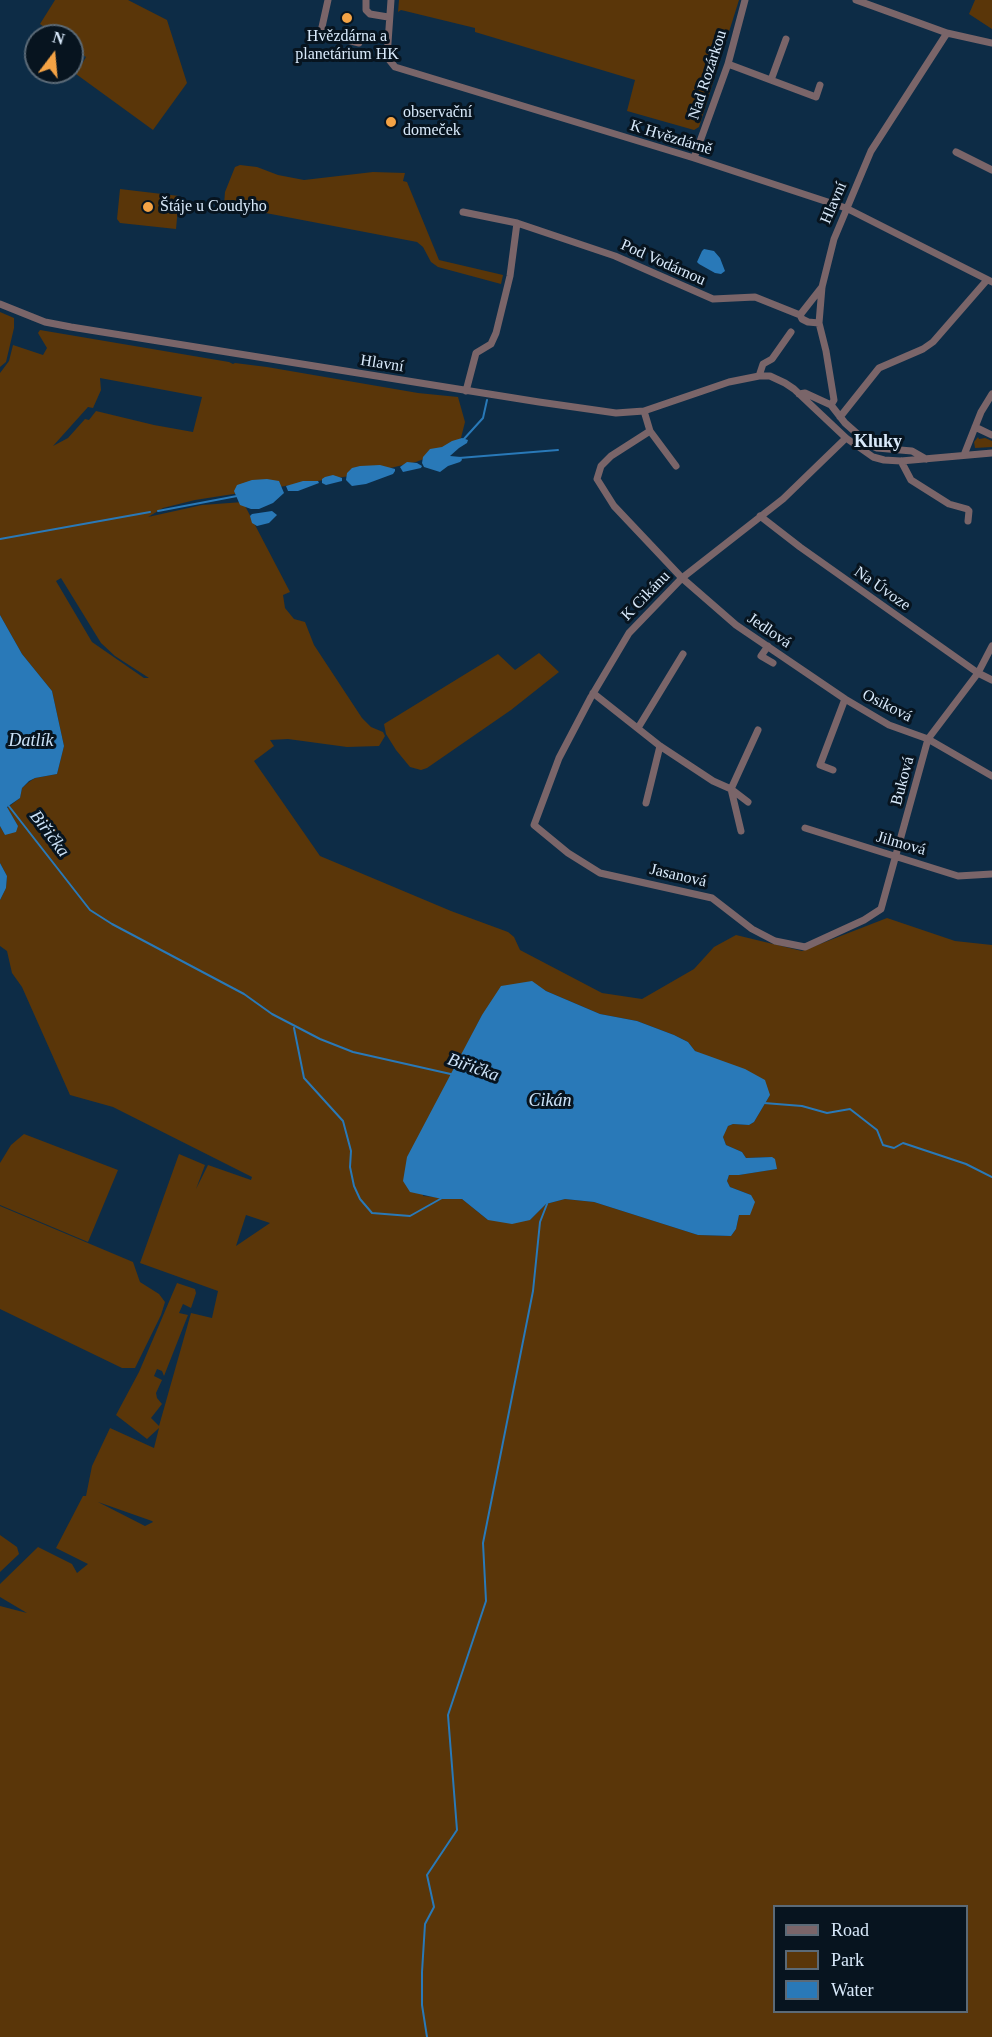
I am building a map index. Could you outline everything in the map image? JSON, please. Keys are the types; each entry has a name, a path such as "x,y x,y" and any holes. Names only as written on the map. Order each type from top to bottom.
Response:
{"street":[{"path":"328,0 323,32 328,36 359,43"},
{"path":"366,0 365,6 370,14 388,17"},
{"name":"Nad Rozárkou","path":"694,158 728,64 745,0"},
{"path":"856,0 947,33 992,43"},
{"name":"K Hvězdárně","path":"391,2 388,17 387,57 391,64 402,70 694,158 846,208 989,281"},
{"name":"Hlavní","path":"831,405 834,400 819,323 822,287 834,239 871,151 947,33"},
{"path":"771,80 786,39"},
{"path":"728,64 816,97 820,85"},
{"path":"956,152 992,170"},
{"name":"Pod Vodárnou","path":"463,212 517,223 615,256 712,299 755,297 800,315 802,320 819,323"},
{"path":"466,391 476,353 491,344 496,333 510,276 517,223"},
{"path":"840,417 879,368 923,349 933,342 989,281"},
{"path":"800,315 822,287"},
{"name":"Hlavní","path":"0,304 45,322 71,327 466,391 616,412 644,411 729,382 770,376 785,383 799,394 846,438 873,457 901,461 992,453"},
{"path":"759,376 763,364 772,359 791,332"},
{"name":"Hlavní","path":"799,394 805,393 831,405 840,417 870,445 877,448 912,452 926,459"},
{"path":"964,455 992,394"},
{"path":"644,411 650,431 676,466"},
{"path":"975,427 992,435"},
{"name":"Jedlová","path":"650,431 611,456 602,466 597,479 614,506 682,578 736,625 845,699"},
{"name":"K Cikánu","path":"534,825 559,758 593,693 629,633 682,578 783,499 846,438"},
{"path":"901,461 910,480 949,504 967,509 969,511 968,521"},
{"name":"Na Úvoze","path":"760,516 978,673 992,680"},
{"path":"768,646 761,656 773,663"},
{"name":"Buková","path":"881,909 928,739 978,673 992,646"},
{"path":"638,728 683,654"},
{"path":"593,693 660,746 713,781 731,789 748,802"},
{"name":"Osiková","path":"833,770 819,765 845,699 889,725 928,739 992,776"},
{"path":"741,831 731,789 758,730"},
{"path":"645,803 660,746"},
{"name":"Jasanová","path":"534,825 568,853 600,873 712,898 752,929 775,941 805,947 864,920 881,909"},
{"name":"Jilmová","path":"805,828 958,876 992,874"}],"green space":[{"path":"55,0 128,0 167,20 187,83 153,130 84,80 86,57 84,56 84,24 40,24"},
{"path":"399,0 739,0 699,127 694,130 627,111 635,80 475,32 475,28 401,10 398,12"},
{"path":"975,0 992,0 992,29 969,14"},
{"path":"240,165 257,167 278,175 304,180 373,172 405,173 403,181 407,182 439,260 503,275 501,284 438,267 431,262 423,247 417,242 224,205 225,192 235,167"},
{"name":"Štáje u Coudyho","path":"120,189 179,196 176,229 120,223 117,219"},
{"path":"0,312 14,318 14,328 6,362 0,367"},
{"path":"40,330 233,364 267,367 418,393 458,397 465,422 461,438 442,452 416,462 369,473 195,500 163,508 148,517 202,505 243,502 290,592 283,595 285,608 294,619 305,622 314,645 362,718 371,727 383,732 385,736 379,746 347,747 288,739 270,740 274,746 254,761 320,856 451,911 508,932 514,937 520,950 602,993 642,999 694,969 714,947 736,935 802,951 887,918 955,941 992,945 992,2037 0,2037 0,1606 27,1613 0,1597 0,1584 38,1547 72,1564 77,1573 88,1564 56,1548 83,1496 86,1496 92,1466 110,1428 154,1448 159,1428 147,1439 116,1415 139,1372 177,1283 195,1289 196,1293 191,1308 183,1304 179,1313 188,1315 164,1376 162,1371 157,1369 154,1376 162,1380 156,1393 162,1404 151,1418 159,1426 191,1313 212,1318 218,1291 140,1263 179,1154 205,1165 196,1189 208,1165 251,1180 252,1177 113,1107 70,1095 22,987 12,973 7,951 0,946 0,900 6,888 7,876 0,863 0,826 5,835 18,826 7,808 20,798 22,788 29,782 35,778 57,774 64,746 52,691 22,654 0,615 0,373 9,361 13,345 43,355 47,348 38,333","holes":["100,378 202,397 193,432 96,411 89,420 85,419 68,438 53,446 88,407 93,408 101,390","61,578 101,643 115,656 149,678 144,678 92,642 56,581","532,982 546,991 600,1014 637,1021 674,1035 688,1042 695,1051 770,1095 754,1122 749,1125 733,1124 724,1131 723,1137 726,1145 742,1152 746,1158 771,1157 776,1169 729,1175 727,1181 730,1187 751,1195 739,1215 736,1229 731,1236 698,1235 594,1202 565,1199 546,1204 530,1220 488,1220 462,1199 423,1196 452,1074 482,1015","246,1215 270,1223 236,1246","98,1502 153,1522 145,1526"]},
{"path":"978,437 992,441 992,447 975,448 974,442"},
{"path":"539,653 559,672 511,710 427,768 421,770 410,767 386,734 384,724 498,654 515,670"},
{"path":"24,1134 118,1170 88,1242 0,1205 0,1163 11,1145"},
{"path":"0,1206 133,1262 140,1282 159,1294 165,1302 135,1368 122,1368 0,1309"},
{"path":"0,1535 17,1547 19,1554 0,1572"}],"water":[{"path":"704,249 714,251 720,258 725,271 721,274 715,273 697,262"},
{"path":"462,438 468,440 467,443 450,456 461,457 460,462 440,472 424,467 423,457 430,449 442,447"},
{"path":"407,462 422,466 403,472 400,467"},
{"path":"380,465 395,469 395,471 393,474 366,484 352,486 346,480 347,473 352,468"},
{"path":"333,475 342,478 342,481 326,485 322,483 322,479"},
{"path":"252,480 279,481 284,493 273,503 259,509 240,505 234,491 237,485"},
{"path":"303,481 318,481 319,483 298,491 288,491 286,486"},
{"path":"272,511 277,515 269,523 257,526 252,523 250,516 252,514"},
{"name":"Datlík","path":"0,615 22,654 52,691 64,746 57,774 29,781 22,788 20,798 7,807 18,826 16,832 5,835 0,826"},
{"path":"0,863 7,876 6,888 0,900"},
{"name":"Cikán","path":"532,981 546,991 600,1014 637,1021 674,1035 688,1042 695,1051 745,1069 765,1080 770,1095 754,1122 749,1125 728,1126 723,1137 726,1145 742,1152 746,1158 772,1157 775,1159 777,1169 729,1175 727,1181 730,1187 751,1195 755,1202 750,1215 739,1215 736,1229 731,1236 698,1235 594,1202 565,1199 546,1204 530,1220 512,1224 488,1220 462,1199 442,1199 410,1192 403,1181 407,1157 482,1015 501,986"}],"waterway":[{"path":"463,440 483,418 487,400"},
{"path":"459,458 558,450"},
{"path":"158,511 237,496"},
{"path":"0,539 150,512"},
{"name":"Biřička","path":"8,805 90,910 112,924 244,994 272,1014 320,1039 353,1052 455,1075"},
{"path":"294,1028 304,1078 343,1121 351,1151 350,1167 354,1186 360,1199 372,1213 410,1216 442,1198"},
{"name":"Biřička","path":"764,1103 802,1106 827,1113 850,1109 877,1130 883,1145 894,1148 903,1143 966,1164 992,1177"},
{"path":"427,2037 422,2005 422,1972 425,1924 434,1907 427,1875 457,1830 448,1715 486,1601 483,1543 533,1291 540,1222 547,1204"}],"place":[{"name":"Hvězdárna a planetárium HK","path":"347,18"},
{"name":"observační domeček","path":"391,122"},
{"name":"Štáje u Coudyho","path":"148,207"}],"district":[{"name":"Kluky","path":"878,442"}]}
